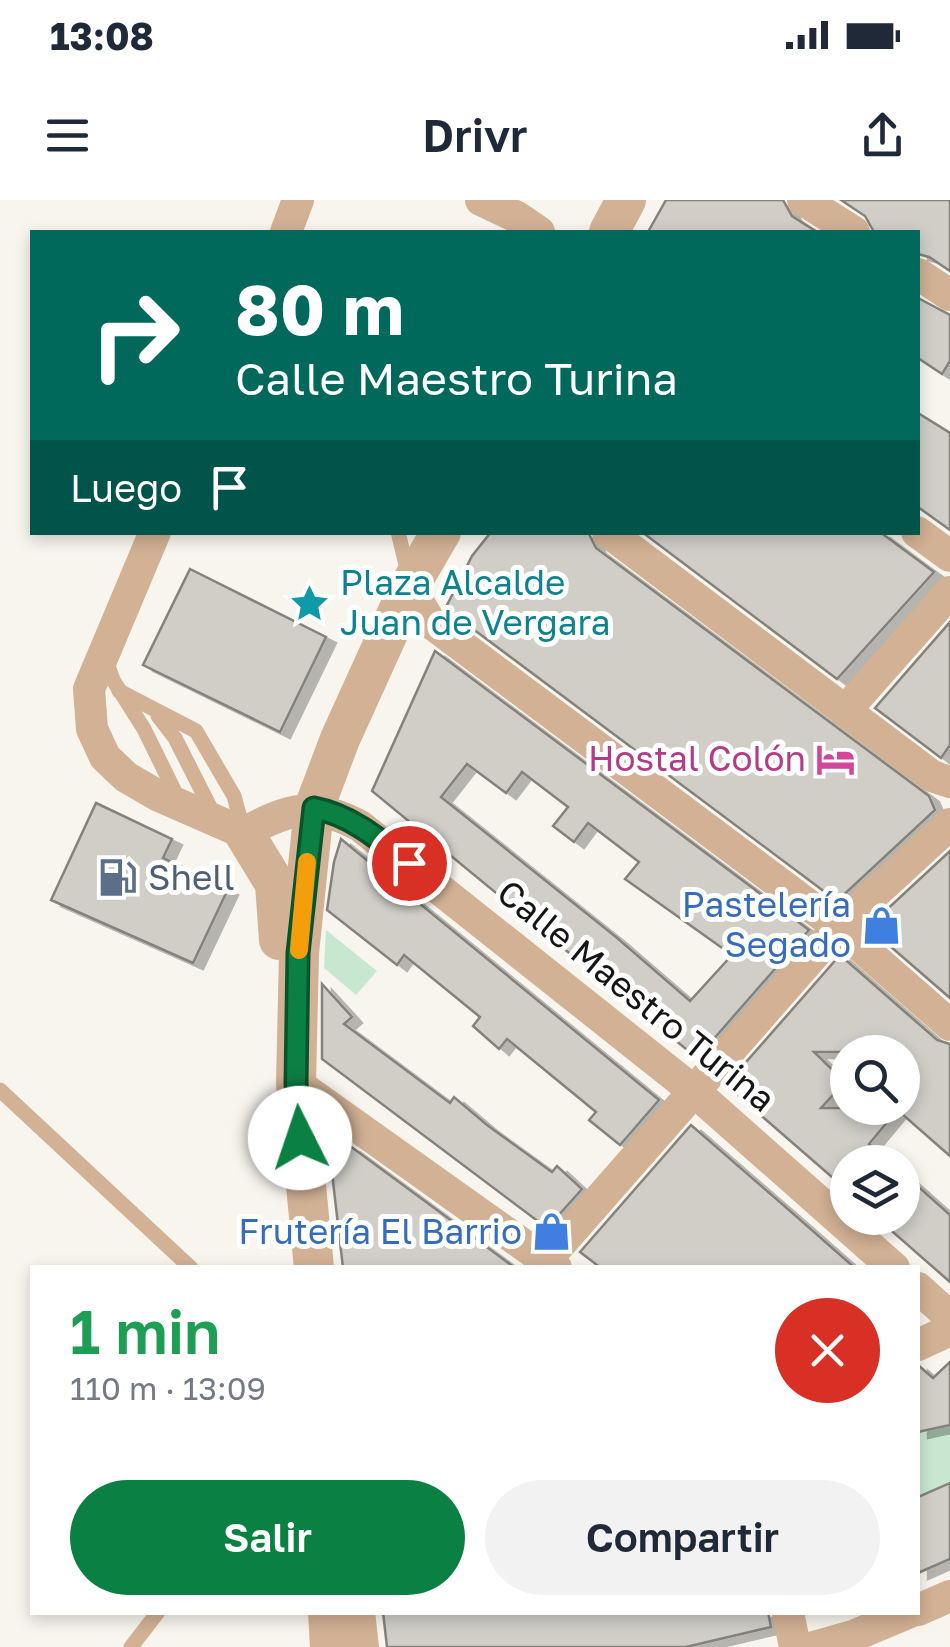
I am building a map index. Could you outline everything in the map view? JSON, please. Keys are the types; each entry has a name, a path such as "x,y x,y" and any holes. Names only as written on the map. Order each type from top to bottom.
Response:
{"street":[{"path":"287,230 298,200"},
{"path":"481,200 536,230"},
{"path":"610,230 626,200"},
{"path":"803,200 851,230"},
{"path":"920,275 950,294"},
{"path":"920,534 950,556"},
{"path":"155,535 103,653 88,698 92,729 100,746 126,778 230,826 270,872 278,898 276,1095 293,1265"},
{"path":"314,1265 296,1083 298,953 314,808 340,739 409,587 439,535"},
{"path":"612,535 932,776 950,782"},
{"path":"409,587 431,624 838,928 950,1025"},
{"path":"845,711 950,592"},
{"path":"230,826 314,808"},
{"name":"Calle Maestro Turina","path":"314,808 351,821 380,840 695,1092 891,1265"},
{"path":"296,1083 547,1265 838,928 950,824"},
{"path":"920,1290 950,1317"},
{"path":"920,1344 950,1330"},
{"path":"920,1609 950,1596"},
{"path":"328,1615 330,1647"},
{"path":"356,1615 359,1647"},
{"path":"789,1615 796,1647"},
{"path":"814,1647 903,1615"}],"lane":[{"path":"399,535 409,587"},
{"path":"103,653 119,691 144,729 184,806"},
{"path":"119,691 188,726 205,742 234,796 230,826"},
{"path":"152,709 176,738 230,826"},
{"path":"0,1090 188,1265"},
{"path":"131,1647 156,1615"}],"green space":[{"path":"326,930 377,971 356,995 324,968"},
{"path":"950,1417 950,1483 920,1496 920,1432"}],"building":[{"path":"666,200 783,200 792,216 814,230 649,230"},
{"path":"841,200 950,200 950,271 920,255 920,230 873,230 865,216"},
{"path":"920,299 950,315 950,361 942,374 920,359"},
{"path":"920,414 950,433 950,530 920,508"},
{"path":"489,535 590,535 596,548 929,796 935,810 837,901 453,614 446,607 472,556"},
{"path":"646,535 884,535 934,572 837,679"},
{"path":"190,569 326,637 280,732 143,665"},
{"path":"950,622 950,745 941,758 875,708"},
{"path":"435,651 809,930 697,1058 372,791","holes":["467,764 506,793 522,772 568,807 553,826 574,842 588,823 639,862 625,879 732,955 690,1001 441,797"]},
{"path":"96,803 172,839 163,858 228,889 193,963 51,900"},
{"path":"341,839 659,1100 620,1145 589,1120 596,1112 507,1039 499,1049 473,1026 480,1017 404,955 397,965 327,910"},
{"path":"950,851 950,998 868,927"},
{"path":"840,955 937,1040 950,1044 950,1156 915,1125 920,1125 920,1035 830,1035 830,1052 814,1052 830,1067 830,1098 821,1108 830,1108 830,1125 885,1125 870,1145 830,1145 830,1175 726,1085"},
{"path":"322,984 352,1017 344,1024 450,1103 454,1097 552,1172 557,1166 582,1189 547,1228 322,1059"},
{"path":"691,1125 852,1265 597,1265 580,1252"},
{"path":"350,1146 511,1265 343,1265 329,1147"},
{"path":"920,1188 950,1215 950,1282 896,1235 920,1235"},
{"path":"950,1362 950,1425 920,1432 920,1367 933,1378"},
{"path":"950,1483 950,1559 920,1572 920,1496"},
{"path":"383,1615 769,1615 771,1627 686,1647 387,1647"}],"slow traffic":[{"path":"299,950 307,862"}],"place":[{"name":"Plaza Alcalde Juan de Vergara","path":"310,603"},
{"name":"Hostal Colón","path":"836,759"},
{"name":"Shell","path":"118,878"},
{"name":"Pastelería Segado","path":"881,925"},
{"name":"Frutería El Barrio","path":"552,1232"}],"route":[{"path":"300,1138 296,1083 298,953 314,808 360,826 409,863"}]}
